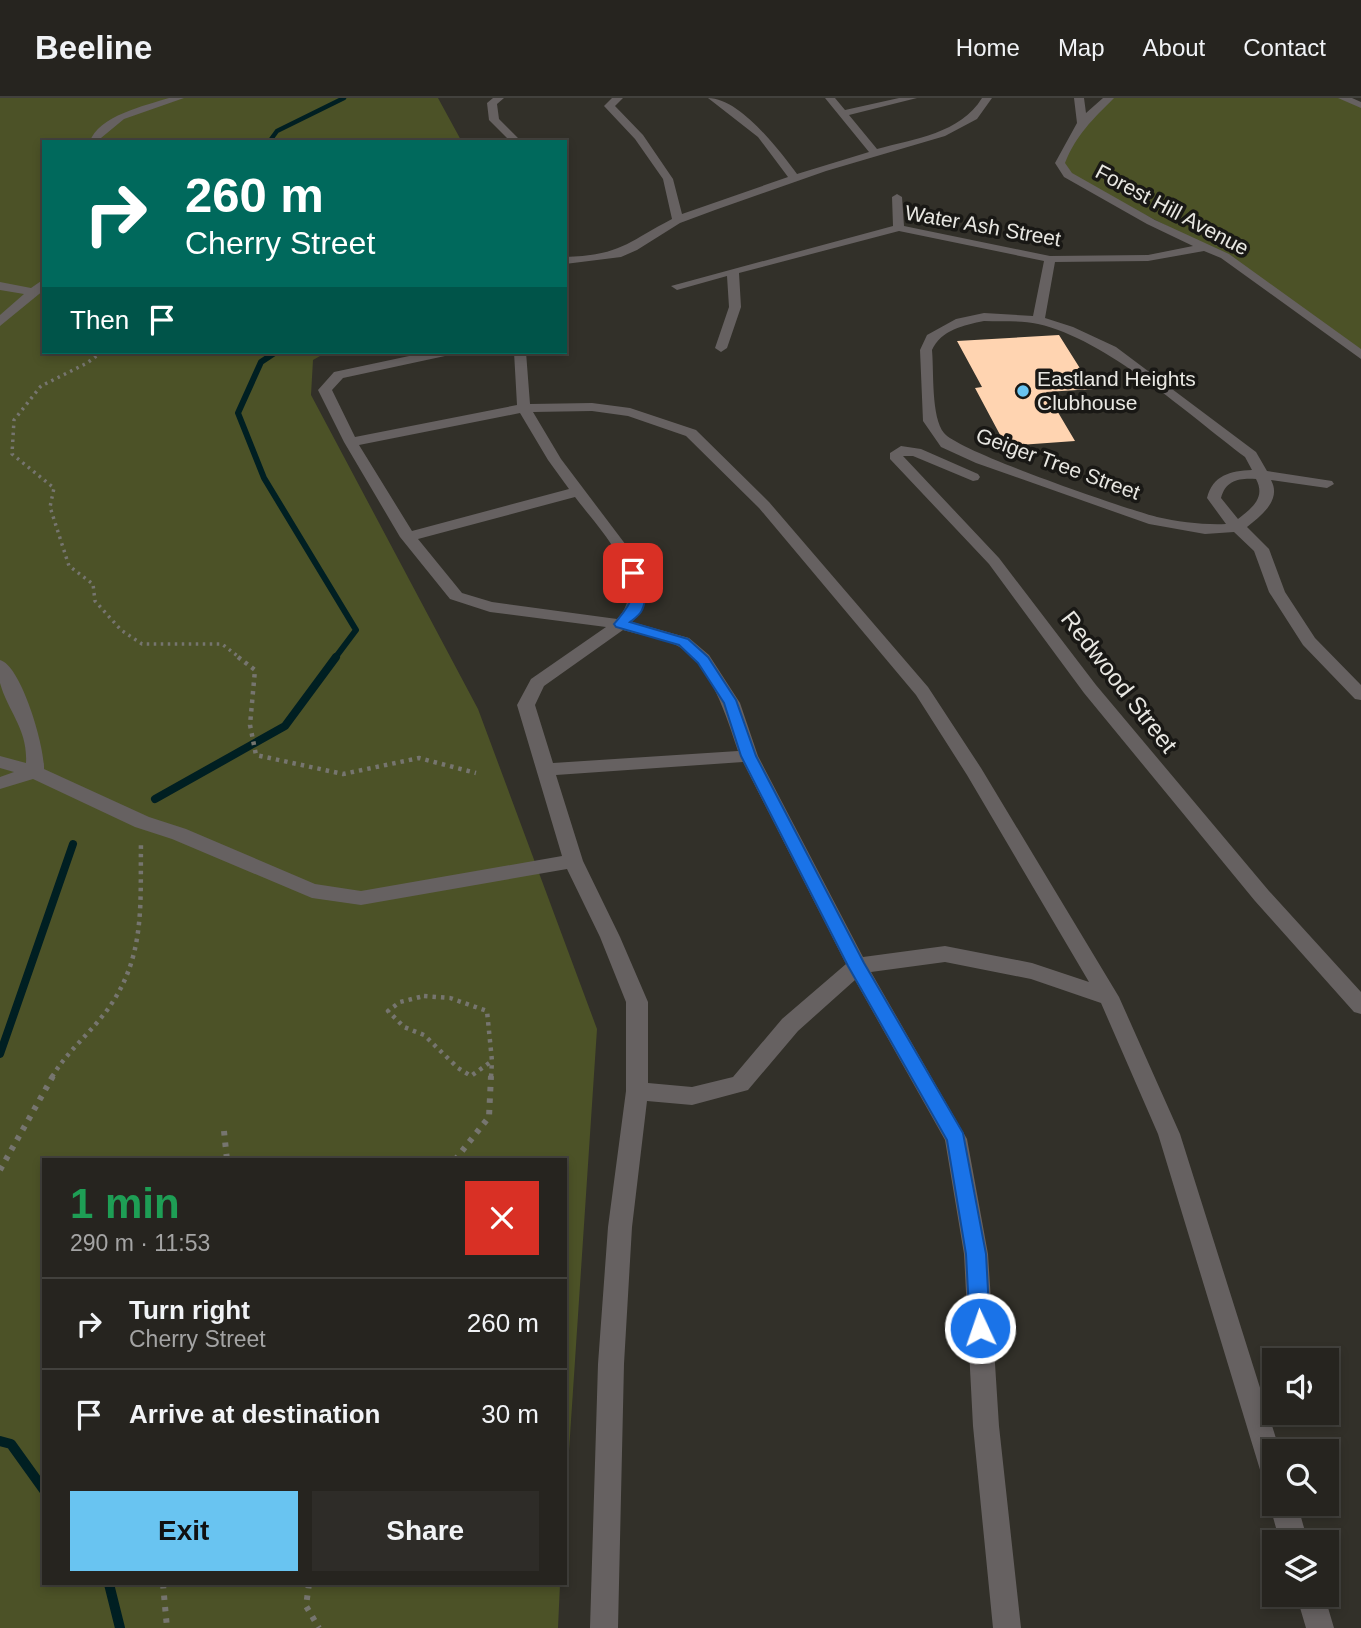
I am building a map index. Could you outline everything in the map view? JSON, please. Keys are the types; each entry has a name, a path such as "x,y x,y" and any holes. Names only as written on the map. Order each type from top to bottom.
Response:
{"street":[{"path":"95,140 121,117 179,98"},
{"path":"499,98 492,103 494,120 515,140"},
{"path":"618,98 609,106 639,138 668,179 678,219"},
{"path":"713,98 762,135 794,177"},
{"path":"830,98 845,113 875,153"},
{"path":"845,113 912,98"},
{"path":"567,261 597,259 631,249 678,219 794,177 925,139 970,122 981,111 986,98"},
{"path":"1079,98 1082,123"},
{"path":"1082,123 1109,98"},
{"path":"1343,98 1361,105"},
{"name":"Forest Hill Avenue","path":"1082,123 1066,145 1060,163 1068,176 1151,222 1225,256 1361,355"},
{"path":"897,197 899,228"},
{"name":"Water Ash Street","path":"677,286 899,228 1050,259 1147,258 1204,247"},
{"path":"1038,320 1050,259"},
{"path":"721,348 735,307 733,273"},
{"path":"0,322 42,284"},
{"path":"0,286 31,292"},
{"name":"Geiger Tree Street","path":"1239,526 1205,529 1154,521 962,453 936,433 930,421 926,350 931,338 960,322 984,317 1038,320 1080,334 1111,350 1251,455 1262,476"},
{"path":"436,354 339,375 325,390 351,442 408,537 456,596 490,607 621,624 684,642 703,660 731,703 749,756 857,966 956,1139 976,1254 986,1426 1007,1628"},
{"path":"520,354 524,408 555,460 627,557 639,589 635,610 621,624 537,683 526,705 573,861 610,937 637,1002 637,1091 620,1227 611,1364 604,1628"},
{"path":"351,442 524,408 592,407 630,412 691,433 764,505 922,691 975,772 1109,997 1169,1134 1263,1439"},
{"name":"Redwood Street","path":"973,477 916,452 901,450 895,456 994,561 1098,699 1262,896 1361,1006"},
{"path":"1327,484 1242,474 1228,478 1216,488 1214,498 1217,506 1261,549 1277,592 1309,641 1361,695"},
{"path":"1239,526 1258,511 1267,498 1268,487 1262,476"},
{"path":"408,537 579,491"},
{"path":"0,665 26,718 37,757 36,772"},
{"path":"545,770 749,756"},
{"path":"0,762 36,772 142,822 179,834 312,891 361,898 573,861"},
{"path":"0,783 36,772"},
{"path":"637,1091 692,1096 740,1084 790,1025 857,966 945,954 1032,971 1109,997"},
{"path":"1314,1607 1320,1628"}],"path":[{"path":"99,354 41,386 14,421 12,454 54,488 50,508 69,566 93,584 95,601 121,630 142,644 222,644 255,670 250,725 256,755 342,774 419,758 475,773"},
{"path":"0,1170 56,1071 110,1006 132,967 140,933 138,873 142,822"},
{"path":"457,1158 489,1117 492,1061 487,1011 443,995 399,1001 388,1011 404,1027 424,1035 458,1068 471,1076 492,1061"},
{"path":"224,1131 226,1158"},
{"path":"163,1585 167,1628"},
{"path":"309,1585 306,1606 319,1628"}],"green space":[{"path":"0,98 438,98 461,140 42,140 42,354 324,354 313,360 311,395 478,709 597,1029 567,1481 567,1158 42,1158 42,1585 560,1585 558,1628 0,1628"},
{"path":"1109,98 1343,98 1361,105 1361,355 1225,256 1068,175 1060,163 1066,145"}],"building":[{"name":"Eastland Heights Clubhouse","path":"1059,335 1093,389 1046,392 1075,441 1006,446 975,388 982,387 957,341"}],"waterway":[{"path":"270,140 277,131 344,98"},
{"path":"273,354 261,362 238,413 264,478 356,630 335,658"},
{"path":"155,799 285,726 336,657"},
{"path":"0,1054 73,844"},
{"path":"0,1441 11,1444 42,1487"},
{"path":"109,1585 120,1628"}],"place":[{"name":"Eastland Heights Clubhouse","path":"1023,391"}],"route":[{"path":"633,573 639,589 635,610 621,624 684,642 703,660 731,703 749,756 857,966 956,1139 976,1254 980,1328"}]}
